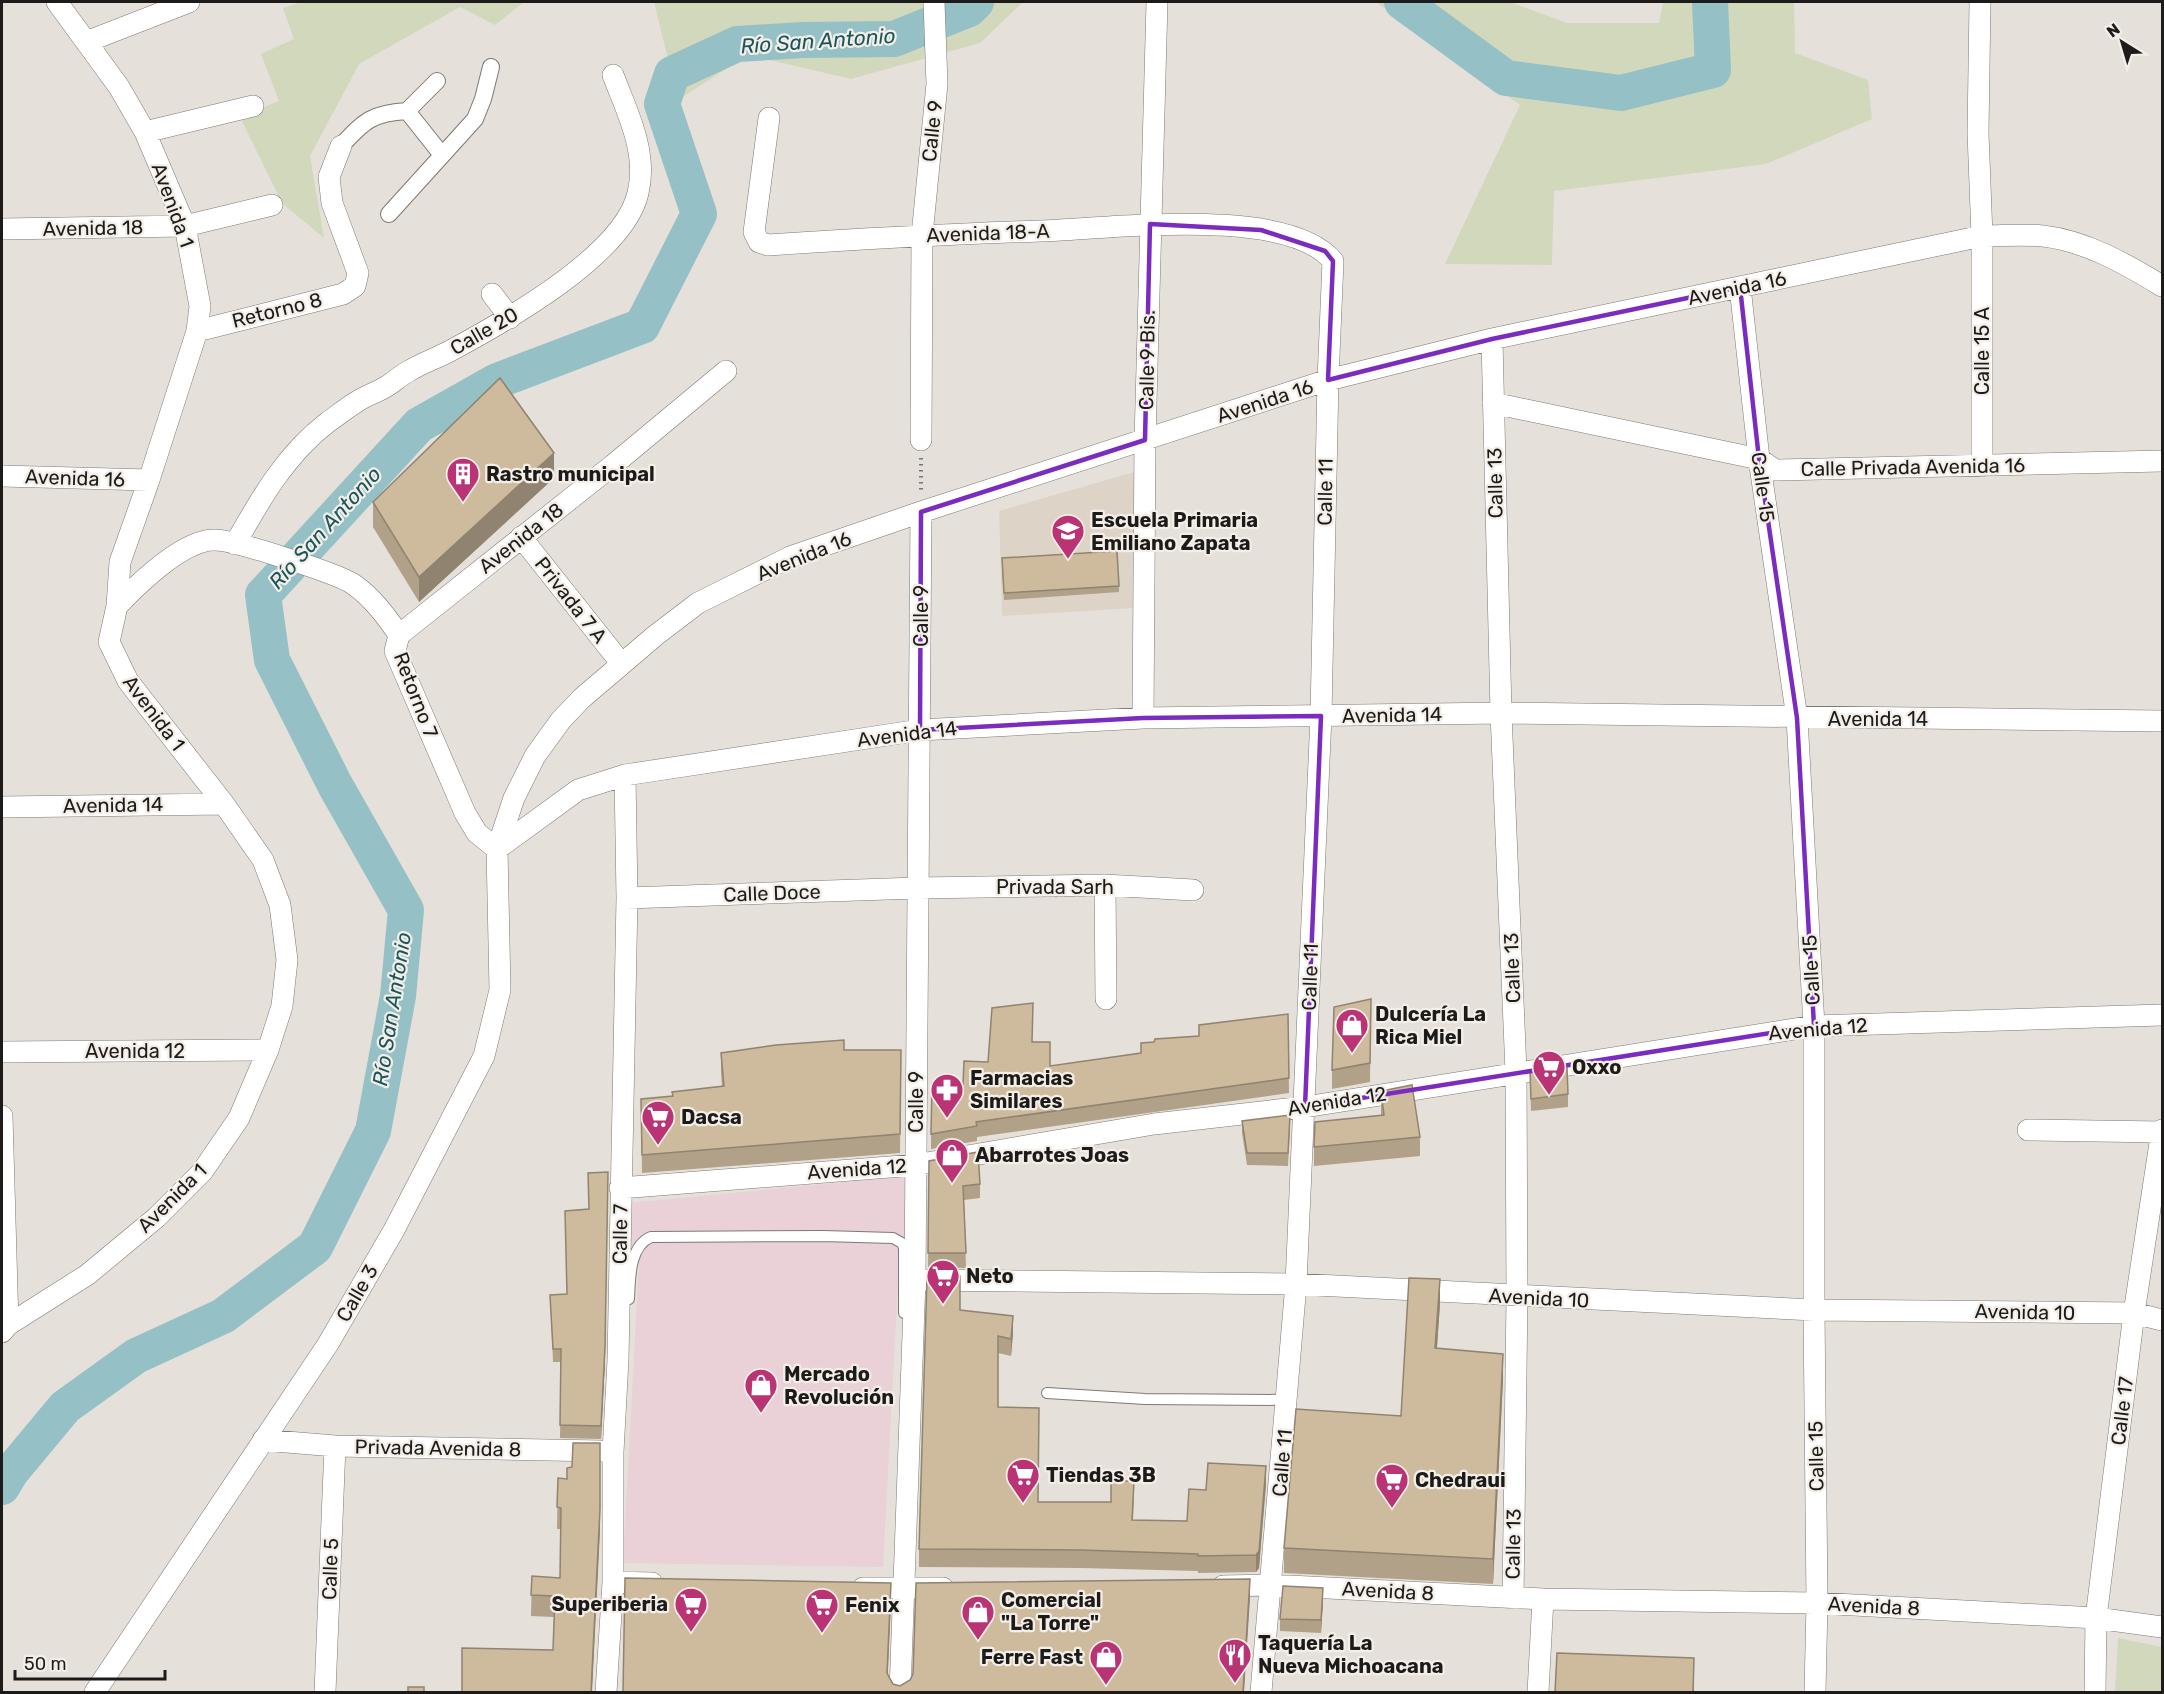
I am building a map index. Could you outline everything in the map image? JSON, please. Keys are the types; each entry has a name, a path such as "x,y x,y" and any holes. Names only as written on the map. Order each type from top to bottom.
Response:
{"street":[{"name":"Avenida 1","path":"5,1328 87,1275 157,1217 202,1172 239,1118 268,1050 282,1006 287,960 280,905 263,860 224,804 128,681 109,642 117,606 120,561 197,331 200,306 185,226 145,132 119,87 57,2"},
{"path":"86,42 189,2"},
{"name":"Calle 9","path":"921,440 922,236 937,84 934,2"},
{"name":"Calle 9 Bis.","path":"1143,718 1145,440 1157,2"},
{"name":"Calle 15 A","path":"1980,2 1978,133 1982,236 1983,466"},
{"path":"389,214 475,120 491,67"},
{"name":"Calle 20","path":"240,545 275,476 326,423 358,400 386,387 410,369 436,358 510,318 575,271 600,249 625,220 638,196 641,166 637,138 613,75"},
{"path":"341,146 364,122 386,112 407,111 437,81"},
{"path":"145,132 253,106"},
{"path":"407,111 442,155"},
{"name":"Avenida 18-A","path":"769,118 754,232 759,242 768,245 1197,223 1287,235 1315,245 1325,251 1333,261"},
{"name":"Retorno 8","path":"197,331 343,294 355,286 358,273 332,203 329,177 341,146"},
{"name":"Avenida 18","path":"2,229 185,226 272,205"},
{"name":"Avenida 16","path":"497,849 514,798 535,756 561,720 621,663 698,603 790,557 921,512 1328,380 1492,339 1982,236 2044,236 2077,245 2119,260 2163,286"},
{"name":"Calle 11","path":"1261,1692 1288,1400 1305,1107 1321,716 1328,380 1333,261"},
{"name":"Calle 15","path":"1740,287 1759,459 1797,718 1814,1026 1817,1603 1815,1692"},
{"path":"492,294 510,318"},
{"name":"Calle 13","path":"1492,339 1501,713 1516,1072 1517,1297 1513,1598"},
{"name":"Avenida 18","path":"399,635 614,465 726,371"},
{"name":"Calle Privada Avenida 16","path":"1493,402 1759,459 1775,470 2163,461"},
{"name":"Avenida 16","path":"2,476 149,480"},
{"name":"Calle 9","path":"900,1692 915,1280 921,512"},
{"name":"Privada 7 A","path":"521,537 621,663"},
{"name":"Retorno 7","path":"117,606 138,585 185,548 213,539 310,567 352,583 381,610 399,635 395,651 465,813 477,833 497,849"},
{"name":"Avenida 14","path":"625,776 920,730 1143,718 1501,713 2163,721"},
{"path":"497,849 578,790 625,776"},
{"name":"Calle 7","path":"606,1692 614,1582 613,1452 618,1360 627,898 625,776"},
{"name":"Avenida 14","path":"2,807 224,804"},
{"name":"Calle 3","path":"94,1692 328,1344 383,1249 450,1125 484,1056 500,990 497,849"},
{"path":"1105,885 1106,999"},
{"name":"Privada Sarh","path":"917,888 1105,885 1193,890"},
{"name":"Calle Doce","path":"627,898 917,888"},
{"name":"Avenida 12","path":"620,1188 915,1165 1154,1124 1305,1107 1814,1026 2163,1015"},
{"name":"Avenida 12","path":"2,1052 268,1050"},
{"path":"2,1116 5,1328"},
{"path":"2028,1130 2162,1131"},
{"name":"Calle 17","path":"2095,1692 2096,1618 2134,1313 2162,1131"},
{"name":"Avenida 10","path":"915,1280 1296,1284 1517,1297 1814,1310 2134,1313 2163,1320"},
{"name":"Privada Avenida 8","path":"263,1440 335,1446 613,1452"},
{"name":"Calle 5","path":"325,1692 335,1446"},
{"path":"614,1582 672,1583"},
{"name":"Avenida 8","path":"1199,1586 1270,1586 1543,1599 1817,1603 2096,1618 2163,1627"},
{"path":"846,1587 963,1588"},
{"name":"Calle 13","path":"1538,1692 1543,1599"}],"lane":[{"path":"618,1360 624,1351 632,1264 641,1244 651,1237 893,1238 902,1243 904,1248 904,1317 914,1325"},
{"path":"1047,1393 1145,1399 1288,1400"}],"path":[{"path":"921,440 921,512"}],"highlighted area":[{"path":"1150,224 1261,230 1325,251 1333,261 1328,380 1492,339 1740,287 1759,459 1797,718 1814,1026 1305,1107 1321,716 1143,718 920,730 921,512 1145,440"}],"shaded area":[{"name":"Escuela Primaria Emiliano Zapata","path":"1134,472 1135,608 1002,616 999,511"},
{"name":"Mercado Revolución","path":"909,1176 909,1264 899,1264 883,1567 623,1563 639,1262 624,1261 627,1203"}],"green space":[{"path":"301,2 524,2 495,25 460,7 359,64 310,156 324,238 282,203 240,117 279,101 261,54 294,39 283,8"},
{"path":"654,2 1023,2 980,43 851,79 748,55 678,100"},
{"path":"1376,2 1510,2 1567,23 1659,23 1663,2 1794,2 1795,53 1868,80 1872,119 1766,164 1554,191 1552,265 1445,264 1520,105"},
{"path":"2118,1638 2162,1647 2162,1692 2115,1692"}],"building":[{"name":"Rastro municipal","path":"500,378 554,453 419,577 373,502"},
{"path":"1117,551 1119,586 1004,593 1002,558"},
{"name":"Dulcería La Rica Miel","path":"1371,999 1370,1063 1332,1070 1334,1007"},
{"path":"1033,1003 1032,1042 1050,1042 1050,1066 1141,1053 1141,1043 1154,1042 1155,1039 1199,1036 1199,1025 1288,1014 1289,1078 976,1122 977,1126 931,1134 932,1083 963,1084 964,1061 988,1062 992,1008"},
{"path":"844,1040 844,1050 901,1050 900,1134 642,1155 641,1099 673,1096 672,1092 724,1086 721,1053 776,1045"},
{"path":"1567,1068 1568,1094 1531,1099 1530,1072"},
{"path":"1412,1085 1420,1137 1314,1147 1315,1122 1384,1115 1381,1091"},
{"path":"1290,1115 1288,1153 1247,1153 1242,1121"},
{"path":"978,1152 980,1184 963,1186 966,1253 928,1253 929,1161"},
{"path":"608,1172 605,1347 601,1426 560,1425 561,1349 553,1349 550,1295 567,1294 565,1211 589,1209 588,1173"},
{"path":"927,1276 960,1276 960,1310 1013,1316 1011,1339 998,1336 998,1407 1039,1408 1038,1502 1111,1502 1111,1481 1134,1481 1132,1520 1187,1521 1189,1489 1206,1490 1208,1463 1266,1466 1259,1551 1256,1555 1198,1556 1198,1554 1081,1550 919,1549"},
{"name":"Chedraui","path":"1409,1278 1440,1279 1435,1348 1503,1354 1493,1559 1284,1548 1296,1409 1401,1416"},
{"path":"573,1443 600,1443 600,1509 591,1692 462,1692 462,1648 553,1650 555,1596 531,1595 532,1576 560,1578 561,1508 557,1507 558,1478 567,1479 567,1468 572,1467"},
{"path":"625,1578 891,1583 887,1673 893,1684 900,1686 910,1680 913,1674 916,1583 1250,1579 1243,1692 623,1692"},
{"path":"1283,1586 1323,1588 1321,1620 1280,1619"},
{"path":"1557,1653 1694,1658 1693,1692 1555,1692"},
{"path":"408,1687 424,1687 424,1692 408,1692"}],"waterway":[{"name":"Río San Antonio","path":"2,1487 11,1472 65,1407 136,1356 223,1316 315,1247 373,1131 398,996 406,910 335,785 272,660 263,595 419,425 497,381 642,326 699,214 662,104 672,74 737,44 803,40 894,39 969,9 976,2"},
{"name":"Río San Antonio","path":"1402,2 1506,78 1621,93 1713,70 1710,2"}],"place":[{"name":"Rastro municipal","path":"463,503"},
{"name":"Escuela Primaria Emiliano Zapata","path":"1068,560"},
{"name":"Dulcería La Rica Miel","path":"1352,1054"},
{"name":"Oxxo","path":"1549,1096"},
{"name":"Farmacias Similares","path":"947,1119"},
{"name":"Dacsa","path":"658,1146"},
{"name":"Abarrotes Joas","path":"952,1184"},
{"name":"Neto","path":"943,1305"},
{"name":"Mercado Revolución","path":"761,1414"},
{"name":"Tiendas 3B","path":"1023,1504"},
{"name":"Chedraui","path":"1392,1509"},
{"name":"Superiberia","path":"691,1633"},
{"name":"Fenix","path":"822,1634"},
{"name":"Comercial \"La Torre\"","path":"978,1641"},
{"name":"Taquería La Nueva Michoacana","path":"1235,1684"},
{"name":"Ferre Fast","path":"1106,1686"}]}
